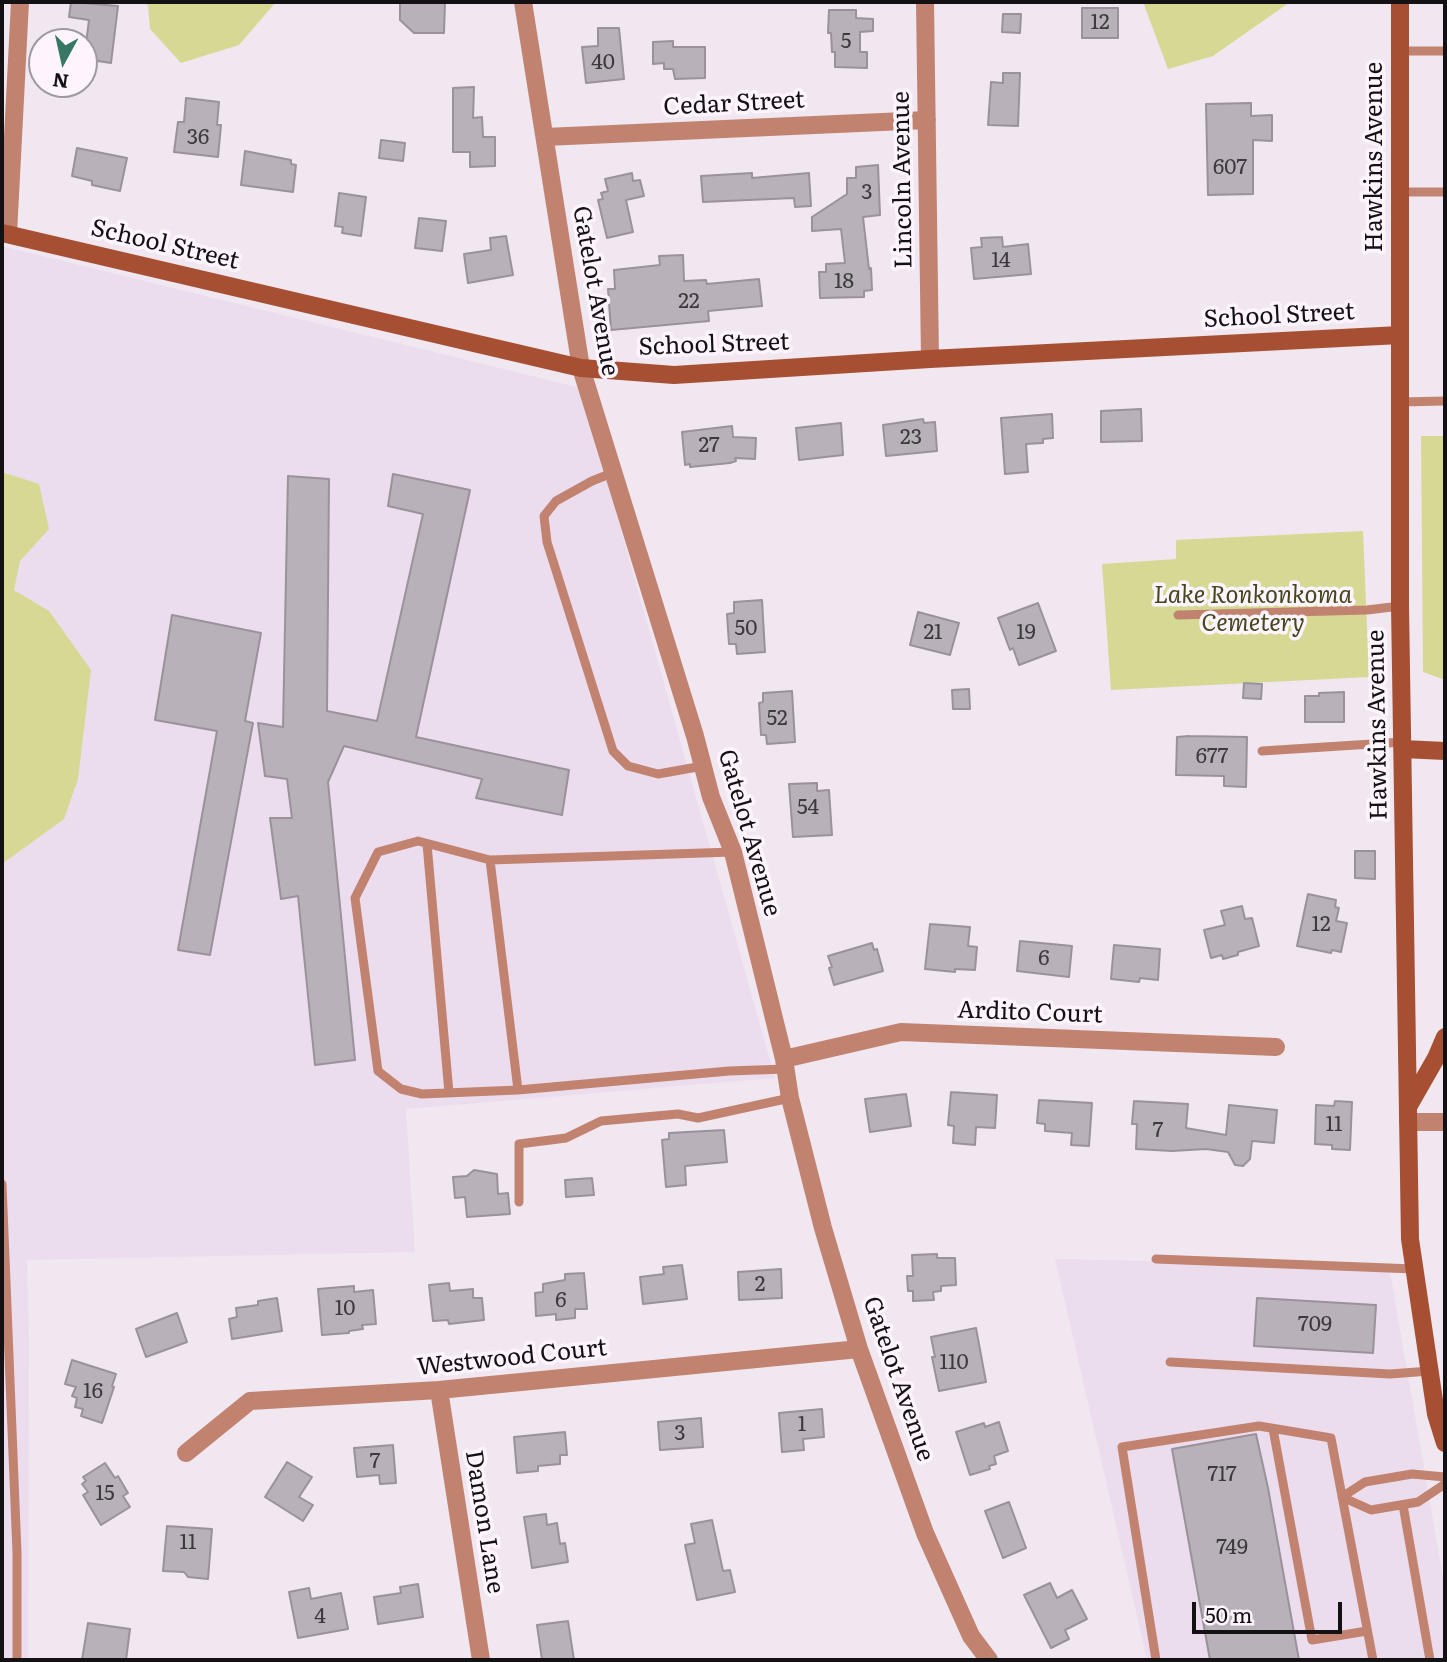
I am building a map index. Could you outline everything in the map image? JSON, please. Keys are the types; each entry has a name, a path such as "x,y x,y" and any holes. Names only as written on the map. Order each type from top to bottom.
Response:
{"street":[{"path":"5,233 20,2"},
{"name":"Gatelot Avenue","path":"523,2 581,368 711,797 733,852 785,1064 790,1098 859,1349 925,1532 971,1636 989,1660"},
{"name":"Lincoln Avenue","path":"925,2 930,359"},
{"name":"Hawkins Avenue","path":"1400,2 1400,606 1410,1240 1436,1414 1445,1443"},
{"name":"Cedar Street","path":"545,137 926,120"},
{"name":"School Street","path":"5,233 581,368 674,375 1400,335"},
{"path":"1403,745 1445,751"},
{"name":"Ardito Court","path":"785,1064 901,1032 1276,1047"},
{"path":"1445,1037 1408,1114 1445,1122"},
{"name":"Westwood Court","path":"186,1453 250,1401 439,1390 859,1349"},
{"name":"Damon Lane","path":"439,1390 481,1660"}],"lane":[{"path":"1400,51 1445,51"},
{"path":"1400,192 1445,192"},
{"path":"1400,402 1445,401"},
{"path":"612,474 592,481 556,501 544,516 547,542 613,751 628,766 658,774 703,766"},
{"path":"1178,615 1367,610 1400,606"},
{"path":"1262,751 1403,745"},
{"path":"733,852 490,860 418,841 378,852 355,898 378,1071 401,1088 422,1094 518,1090 785,1064"},
{"path":"427,844 449,1093"},
{"path":"490,860 518,1090"},
{"path":"519,1202 519,1144 566,1138 601,1121 678,1114 698,1118 790,1098"},
{"path":"2,1184 18,1553 17,1660"},
{"path":"1156,1259 1414,1269"},
{"path":"1171,1362 1390,1374 1430,1371"},
{"path":"1156,1660 1122,1447 1259,1426 1331,1438 1373,1660"},
{"path":"1273,1429 1312,1640 1367,1631"},
{"path":"1342,1497 1365,1482 1412,1474 1445,1477"},
{"path":"1342,1497 1371,1510 1418,1502 1445,1484"},
{"path":"1404,1505 1430,1660"}],"shaded area":[{"path":"2,246 581,388 775,1078 406,1109 415,1252 27,1260 28,1660 2,1660"},
{"path":"1055,1259 1389,1266 1445,1589 1445,1660 1147,1660"}],"green space":[{"path":"138,2 276,2 239,45 181,63 150,29 148,5"},
{"path":"1143,2 1290,2 1213,56 1168,69"},
{"path":"1421,436 1445,436 1445,680 1423,672"},
{"path":"2,472 39,484 49,529 20,561 14,590 49,611 91,670 78,779 64,819 2,864"},
{"name":"Lake Ronkonkoma Cemetery","path":"1363,531 1369,677 1111,690 1102,564 1176,559 1176,540"}],"building":[{"path":"71,2 118,6 111,63 98,61 98,28 88,28 89,20 69,17"},
{"path":"400,2 445,2 444,33 414,33 400,20"},
{"path":"1082,8 1118,8 1118,38 1082,38"},
{"path":"829,10 856,10 856,18 873,19 873,31 860,32 860,52 867,52 867,68 835,67 835,52 832,52 831,33 828,33"},
{"path":"1003,14 1021,14 1020,33 1002,32"},
{"path":"598,28 619,28 624,79 586,83 582,47 598,46"},
{"path":"673,41 673,47 705,47 705,78 675,79 673,69 664,69 664,63 653,64 653,42"},
{"path":"1003,73 1020,73 1018,126 988,125 991,82 1003,83"},
{"path":"474,87 473,118 482,117 483,137 495,137 495,166 470,167 470,152 453,152 453,88"},
{"path":"186,98 219,102 217,125 221,125 218,157 174,152 178,122 184,122"},
{"path":"1251,103 1251,116 1272,115 1272,141 1253,140 1253,194 1208,195 1206,104"},
{"path":"381,140 405,143 403,161 379,158"},
{"path":"77,148 127,158 120,191 92,185 92,181 72,176"},
{"path":"245,151 291,160 291,164 296,165 293,192 241,185"},
{"path":"878,165 880,215 863,217 872,290 864,291 864,297 820,298 819,272 826,272 826,264 845,263 841,229 812,231 812,217 847,194 847,178 856,178 856,167"},
{"path":"632,173 633,181 640,180 644,196 626,200 633,232 607,238 598,200 603,199 601,193 608,191 605,179"},
{"path":"752,173 752,178 809,173 811,206 795,207 794,198 703,202 701,176"},
{"path":"339,193 366,197 361,236 342,233 343,227 335,226"},
{"path":"419,218 446,221 442,251 415,248"},
{"path":"506,236 513,275 468,283 464,254 491,250 490,238"},
{"path":"1002,237 1003,247 1028,244 1031,274 974,279 971,248 982,247 981,238"},
{"path":"683,255 684,281 706,280 707,284 759,279 762,306 708,311 709,321 611,330 608,289 615,289 614,270 660,265 659,256"},
{"path":"1141,409 1142,441 1101,442 1101,411"},
{"path":"1052,414 1053,438 1043,439 1043,443 1026,444 1028,472 1005,474 1001,418"},
{"path":"923,419 924,423 935,422 937,451 886,456 883,425"},
{"path":"841,423 843,455 799,460 796,428"},
{"path":"732,426 733,437 756,438 755,459 735,458 736,461 730,463 690,467 690,464 685,465 682,432"},
{"path":"393,474 470,490 416,737 569,770 562,815 476,798 482,779 344,746 328,782 355,1060 315,1065 298,896 281,899 270,818 292,818 287,779 265,776 258,723 283,727 288,476 329,479 327,711 377,721 423,514 388,506"},
{"path":"762,600 765,652 737,654 736,644 729,644 727,614 734,613 734,602"},
{"path":"1038,603 1056,651 1019,665 998,618"},
{"path":"918,612 959,623 950,655 910,645"},
{"path":"172,615 261,633 245,721 253,723 210,955 178,950 217,731 155,720"},
{"path":"1244,683 1262,684 1261,699 1243,698"},
{"path":"969,689 970,709 953,709 952,690"},
{"path":"792,691 795,742 767,744 766,735 761,735 759,703 763,702 763,693"},
{"path":"1344,692 1344,722 1305,722 1305,696"},
{"path":"1177,737 1247,737 1246,787 1224,786 1224,776 1176,775"},
{"path":"817,783 817,791 829,790 832,835 793,837 789,784"},
{"path":"1355,851 1375,851 1375,879 1355,878"},
{"path":"1308,894 1336,900 1335,907 1339,908 1336,921 1347,923 1341,952 1332,950 1331,953 1297,946"},
{"path":"1242,906 1245,919 1252,918 1259,946 1223,959 1222,955 1211,958 1204,930 1225,925 1221,911"},
{"path":"930,924 970,927 968,946 977,947 975,970 955,969 955,972 925,969"},
{"path":"1020,941 1072,946 1069,977 1017,971"},
{"path":"872,943 874,950 877,949 883,971 834,985 828,956"},
{"path":"1114,945 1160,949 1158,980 1140,978 1139,982 1111,979"},
{"path":"951,1092 997,1095 995,1128 976,1127 975,1145 953,1143 954,1126 948,1125"},
{"path":"906,1094 911,1126 870,1132 865,1099"},
{"path":"1039,1100 1092,1103 1089,1146 1071,1145 1072,1133 1045,1131 1045,1124 1037,1123"},
{"path":"1134,1101 1188,1104 1186,1128 1226,1135 1229,1105 1277,1110 1274,1143 1252,1141 1250,1159 1243,1166 1235,1165 1228,1152 1206,1149 1136,1149 1137,1124 1132,1124"},
{"path":"1335,1101 1352,1102 1350,1150 1315,1144 1316,1105 1334,1106"},
{"path":"724,1130 727,1162 685,1166 686,1185 666,1187 662,1140 669,1139 669,1133"},
{"path":"474,1170 497,1174 498,1194 508,1193 510,1214 467,1217 465,1197 455,1198 453,1177 467,1176"},
{"path":"592,1178 594,1195 566,1197 565,1180"},
{"path":"937,1254 937,1258 955,1258 956,1285 941,1286 941,1291 933,1292 934,1300 913,1301 913,1291 908,1291 907,1276 913,1276 912,1255"},
{"path":"682,1265 687,1299 643,1304 640,1277 664,1274 663,1267"},
{"path":"781,1269 782,1298 739,1300 738,1272"},
{"path":"584,1273 587,1309 575,1309 575,1318 556,1320 556,1314 536,1316 535,1293 543,1292 543,1284 565,1280 565,1274"},
{"path":"449,1283 450,1291 473,1289 473,1298 482,1298 484,1320 449,1324 448,1320 433,1321 429,1285"},
{"path":"354,1286 354,1292 373,1290 376,1324 362,1325 363,1329 349,1333 322,1335 318,1289"},
{"path":"277,1298 282,1331 232,1339 229,1319 237,1317 236,1308 258,1305 258,1301"},
{"path":"1257,1298 1376,1305 1373,1353 1254,1346"},
{"path":"177,1313 187,1342 146,1357 136,1329"},
{"path":"976,1328 986,1382 939,1391 931,1337"},
{"path":"72,1360 116,1374 102,1423 81,1416 83,1409 75,1407 77,1398 72,1396 76,1387 65,1384"},
{"path":"822,1409 824,1437 803,1439 804,1450 782,1452 779,1413"},
{"path":"701,1418 703,1447 660,1450 658,1422"},
{"path":"999,1422 1008,1451 994,1456 996,1464 989,1466 990,1469 970,1475 956,1432 984,1423 985,1427"},
{"path":"565,1432 567,1455 560,1455 560,1464 538,1466 538,1471 517,1473 514,1437"},
{"path":"1256,1434 1299,1660 1210,1660 1172,1449"},
{"path":"393,1445 396,1483 380,1484 379,1475 357,1477 354,1448"},
{"path":"287,1462 312,1477 299,1497 313,1505 303,1521 265,1497"},
{"path":"105,1463 115,1478 118,1476 128,1493 123,1496 130,1507 101,1525 83,1495 88,1492 82,1484 86,1481 83,1477"},
{"path":"1009,1502 1026,1548 1003,1558 985,1511"},
{"path":"546,1514 547,1525 557,1523 560,1544 565,1543 568,1562 532,1568 524,1517"},
{"path":"712,1520 723,1571 730,1570 735,1592 697,1600 685,1545 695,1543 691,1524"},
{"path":"167,1526 212,1529 208,1579 188,1577 184,1572 163,1571"},
{"path":"1050,1583 1057,1598 1072,1590 1087,1619 1065,1630 1069,1639 1051,1648 1024,1595"},
{"path":"418,1584 423,1617 378,1624 374,1597 401,1593 400,1587"},
{"path":"309,1588 311,1599 341,1593 348,1629 298,1638 289,1592"},
{"path":"568,1621 574,1660 542,1660 537,1625"},
{"path":"88,1623 130,1629 126,1660 82,1660"}]}
